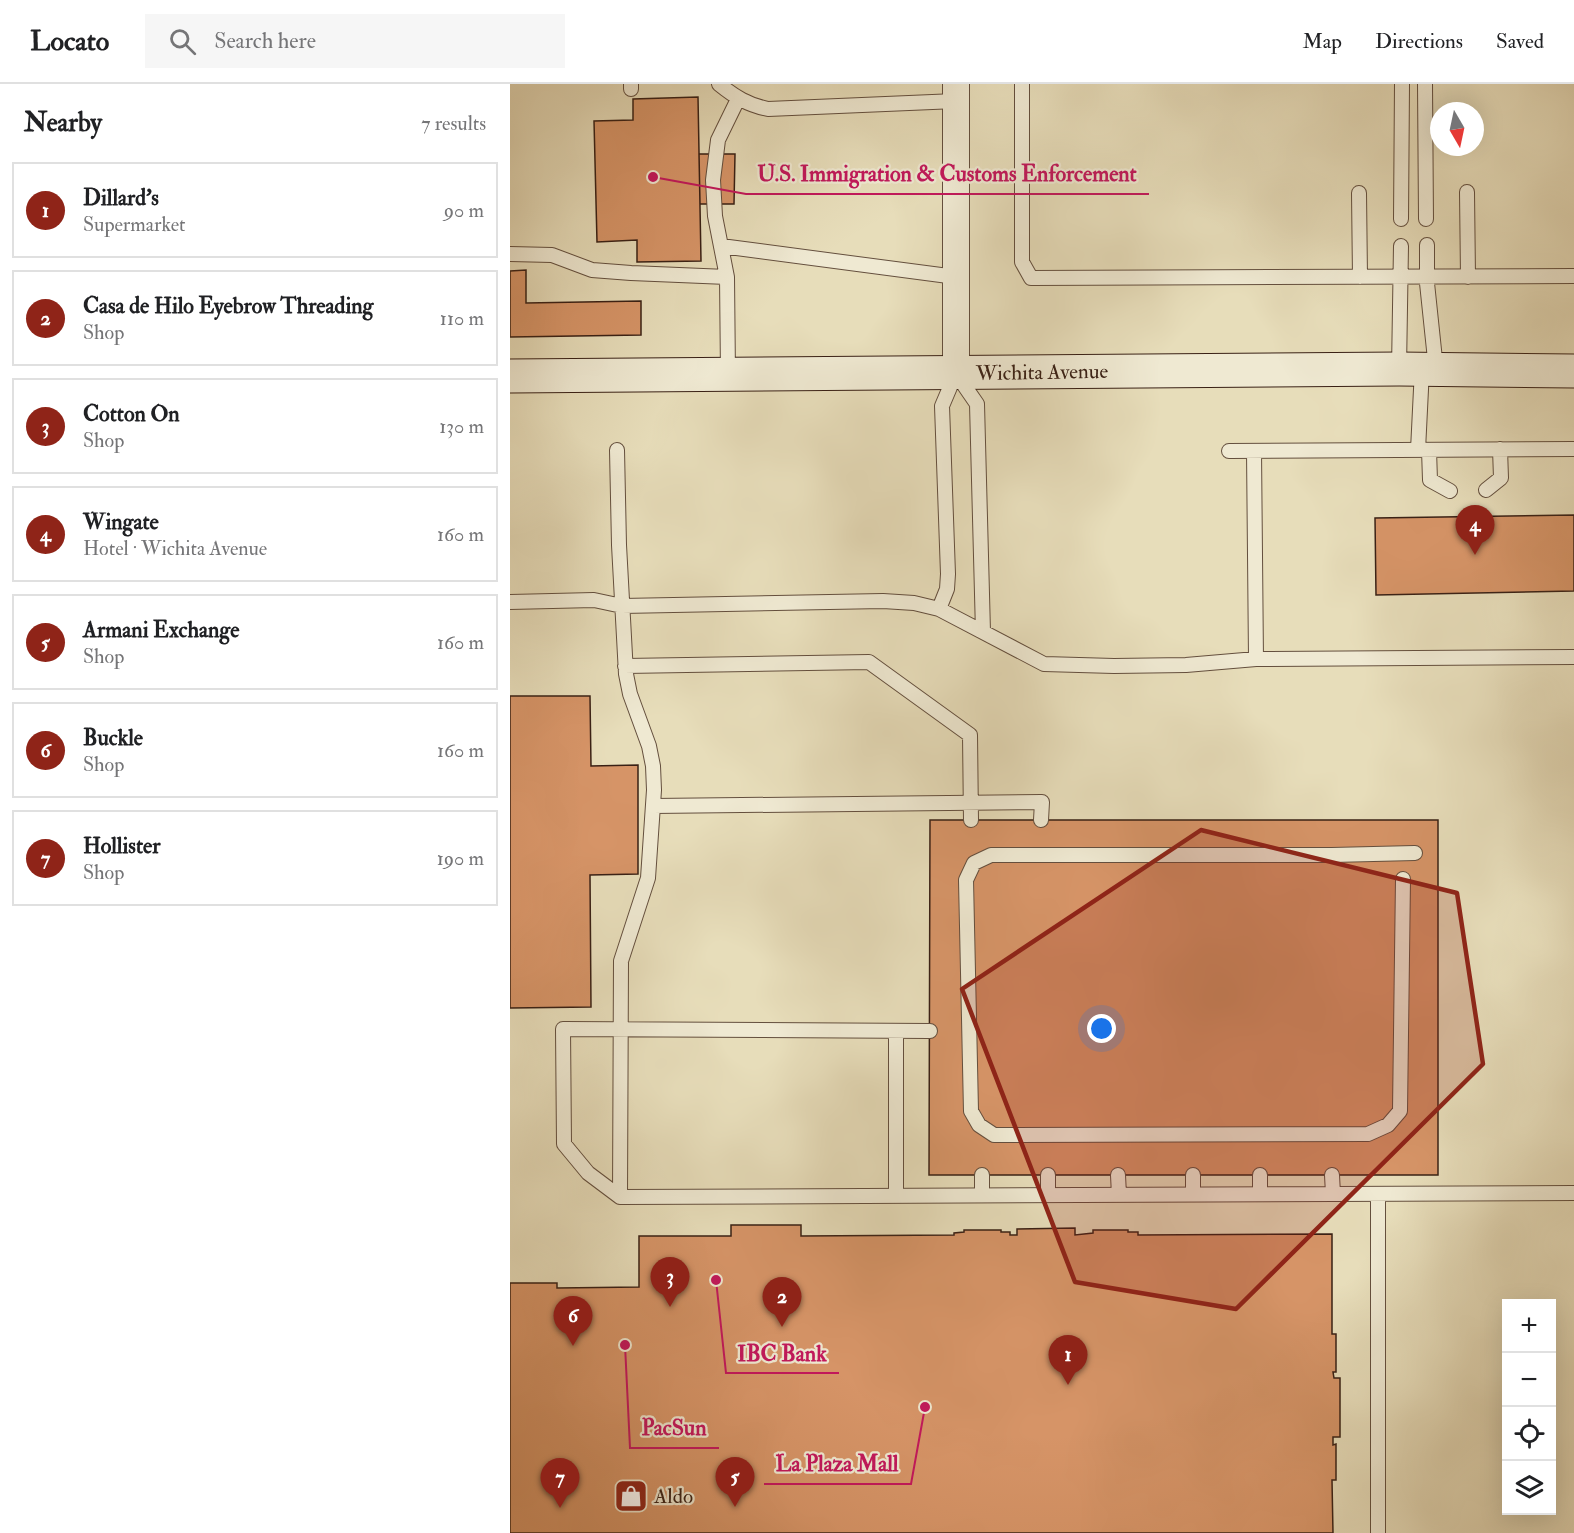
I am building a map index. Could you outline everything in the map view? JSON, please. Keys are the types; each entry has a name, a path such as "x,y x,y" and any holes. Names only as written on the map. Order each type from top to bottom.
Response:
{"main road":[{"name":"Wichita Avenue","path":"510,376 1419,369 1574,371"}],"street":[{"path":"956,92 956,373"}],"lane":[{"path":"719,84 738,99 753,106 768,108 956,92"},
{"path":"1022,84 1022,262 1031,278 1574,276"},
{"path":"1401,219 1402,84"},
{"path":"1425,84 1426,219"},
{"path":"728,375 727,277 715,216 713,180 718,140 738,99"},
{"path":"1467,192 1468,277"},
{"path":"1359,193 1360,277"},
{"path":"1419,369 1427,277 1427,245"},
{"path":"721,246 956,277"},
{"path":"1401,246 1401,277 1419,369 1424,450 1430,480 1450,491"},
{"path":"510,254 552,255 592,270 727,277"},
{"path":"939,609 947,589 948,574 942,406 956,373"},
{"path":"956,373 977,404 983,632"},
{"path":"1486,490 1501,478 1500,449"},
{"path":"1229,451 1574,449"},
{"path":"617,450 625,666 630,694 649,746 653,766 648,878 621,961 620,1197"},
{"path":"1254,451 1256,659"},
{"path":"510,602 594,600 622,606 883,601 914,603 939,609 1044,664 1174,666 1256,659 1574,657"},
{"path":"625,666 869,662 970,735 971,820"},
{"path":"653,806 1042,802 1041,820"},
{"path":"1403,879 1400,1112 1388,1125 1368,1134 994,1135 979,1125 971,1112 966,880 974,863 991,855 1415,853"},
{"path":"930,1031 563,1029 564,1144 588,1173 620,1197 1574,1193"},
{"path":"896,1032 896,1195"},
{"path":"982,1175 982,1195"},
{"path":"1048,1175 1048,1195"},
{"path":"1118,1175 1119,1195"},
{"path":"1193,1175 1193,1194"},
{"path":"1260,1175 1260,1194"},
{"path":"1332,1175 1333,1194"},
{"path":"1378,1194 1378,1533"}],"highlighted area":[{"path":"1201,830 1457,893 1483,1064 1236,1309 1075,1282 962,989"}],"building":[{"path":"698,97 701,261 637,262 637,240 597,242 594,121 633,120 633,99"},
{"path":"699,154 735,154 734,204 700,204"},
{"path":"526,270 526,303 641,301 641,335 510,337 510,271"},
{"path":"1574,515 1574,591 1376,595 1375,518"},
{"path":"510,696 590,696 591,766 638,765 638,874 590,875 591,1007 510,1008"},
{"path":"930,820 1438,820 1438,1175 929,1175"},
{"path":"731,1225 801,1225 801,1236 954,1235 964,1230 1001,1230 1001,1232 1010,1232 1010,1235 1017,1235 1017,1229 1075,1228 1075,1235 1093,1233 1093,1230 1128,1230 1128,1232 1138,1232 1138,1235 1332,1234 1332,1334 1336,1334 1336,1372 1333,1372 1334,1378 1340,1378 1340,1437 1333,1437 1333,1445 1336,1444 1336,1480 1332,1480 1333,1533 510,1533 510,1283 557,1283 557,1288 639,1287 639,1236 731,1236"}],"place":[{"name":"U.S. Immigration & Customs Enforcement","path":"653,177"},
{"name":"Wingate","path":"1475,555"},
{"name":"IBC Bank","path":"716,1280"},
{"name":"Cotton On","path":"670,1307"},
{"name":"Casa de Hilo Eyebrow Threading","path":"782,1327"},
{"name":"PacSun","path":"625,1345"},
{"name":"Buckle","path":"573,1346"},
{"name":"Dillard's","path":"1068,1385"},
{"name":"La Plaza Mall","path":"925,1407"},
{"name":"Aldo","path":"631,1496"},
{"name":"Armani Exchange","path":"735,1507"},
{"name":"Hollister","path":"560,1508"}]}
